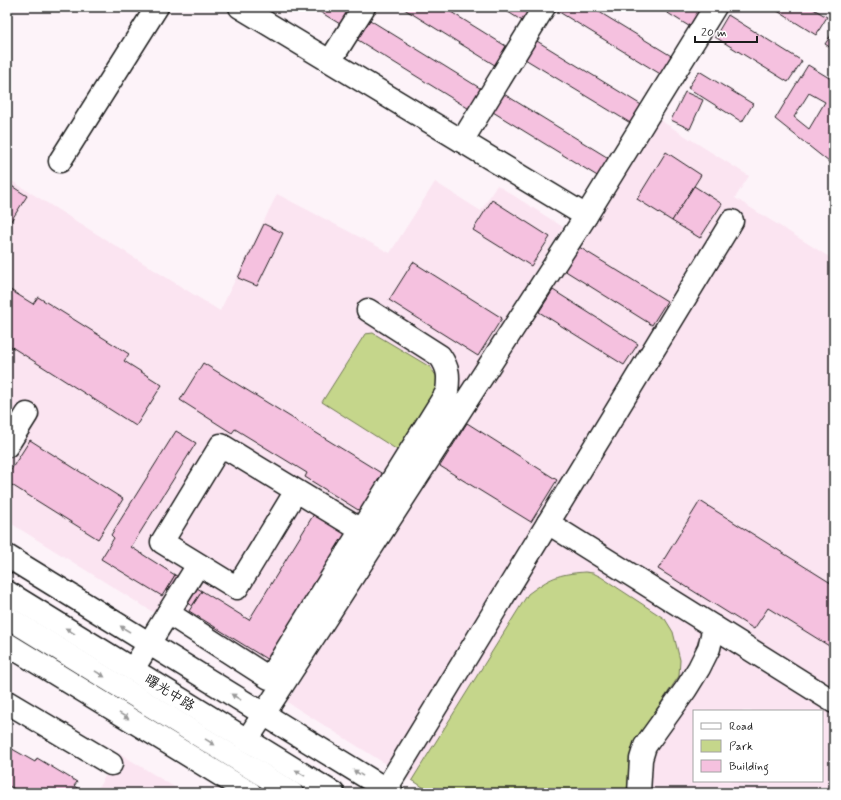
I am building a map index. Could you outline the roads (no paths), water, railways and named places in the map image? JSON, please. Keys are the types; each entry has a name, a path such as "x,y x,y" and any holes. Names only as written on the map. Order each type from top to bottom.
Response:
{"street":[{"path":"60,161 157,7"},
{"path":"240,7 586,216"},
{"path":"330,61 364,7"},
{"path":"462,141 544,7"},
{"path":"246,740 586,216 715,7"},
{"path":"7,556 388,791 548,523 732,221"},
{"path":"168,613 270,678 447,392 449,377 446,365 440,356 368,310"},
{"path":"7,446 27,414"},
{"path":"296,491 237,588 162,542 221,445 361,530"},
{"path":"548,523 834,702"},
{"path":"133,669 198,565"},
{"name":"曙光中路","path":"7,592 333,793"},
{"name":"曙光中路","path":"7,617 292,793"},
{"path":"639,793 641,759 645,746 686,689 699,668 709,648 714,627"},
{"path":"7,644 238,790"},
{"path":"7,702 111,764"}]}
